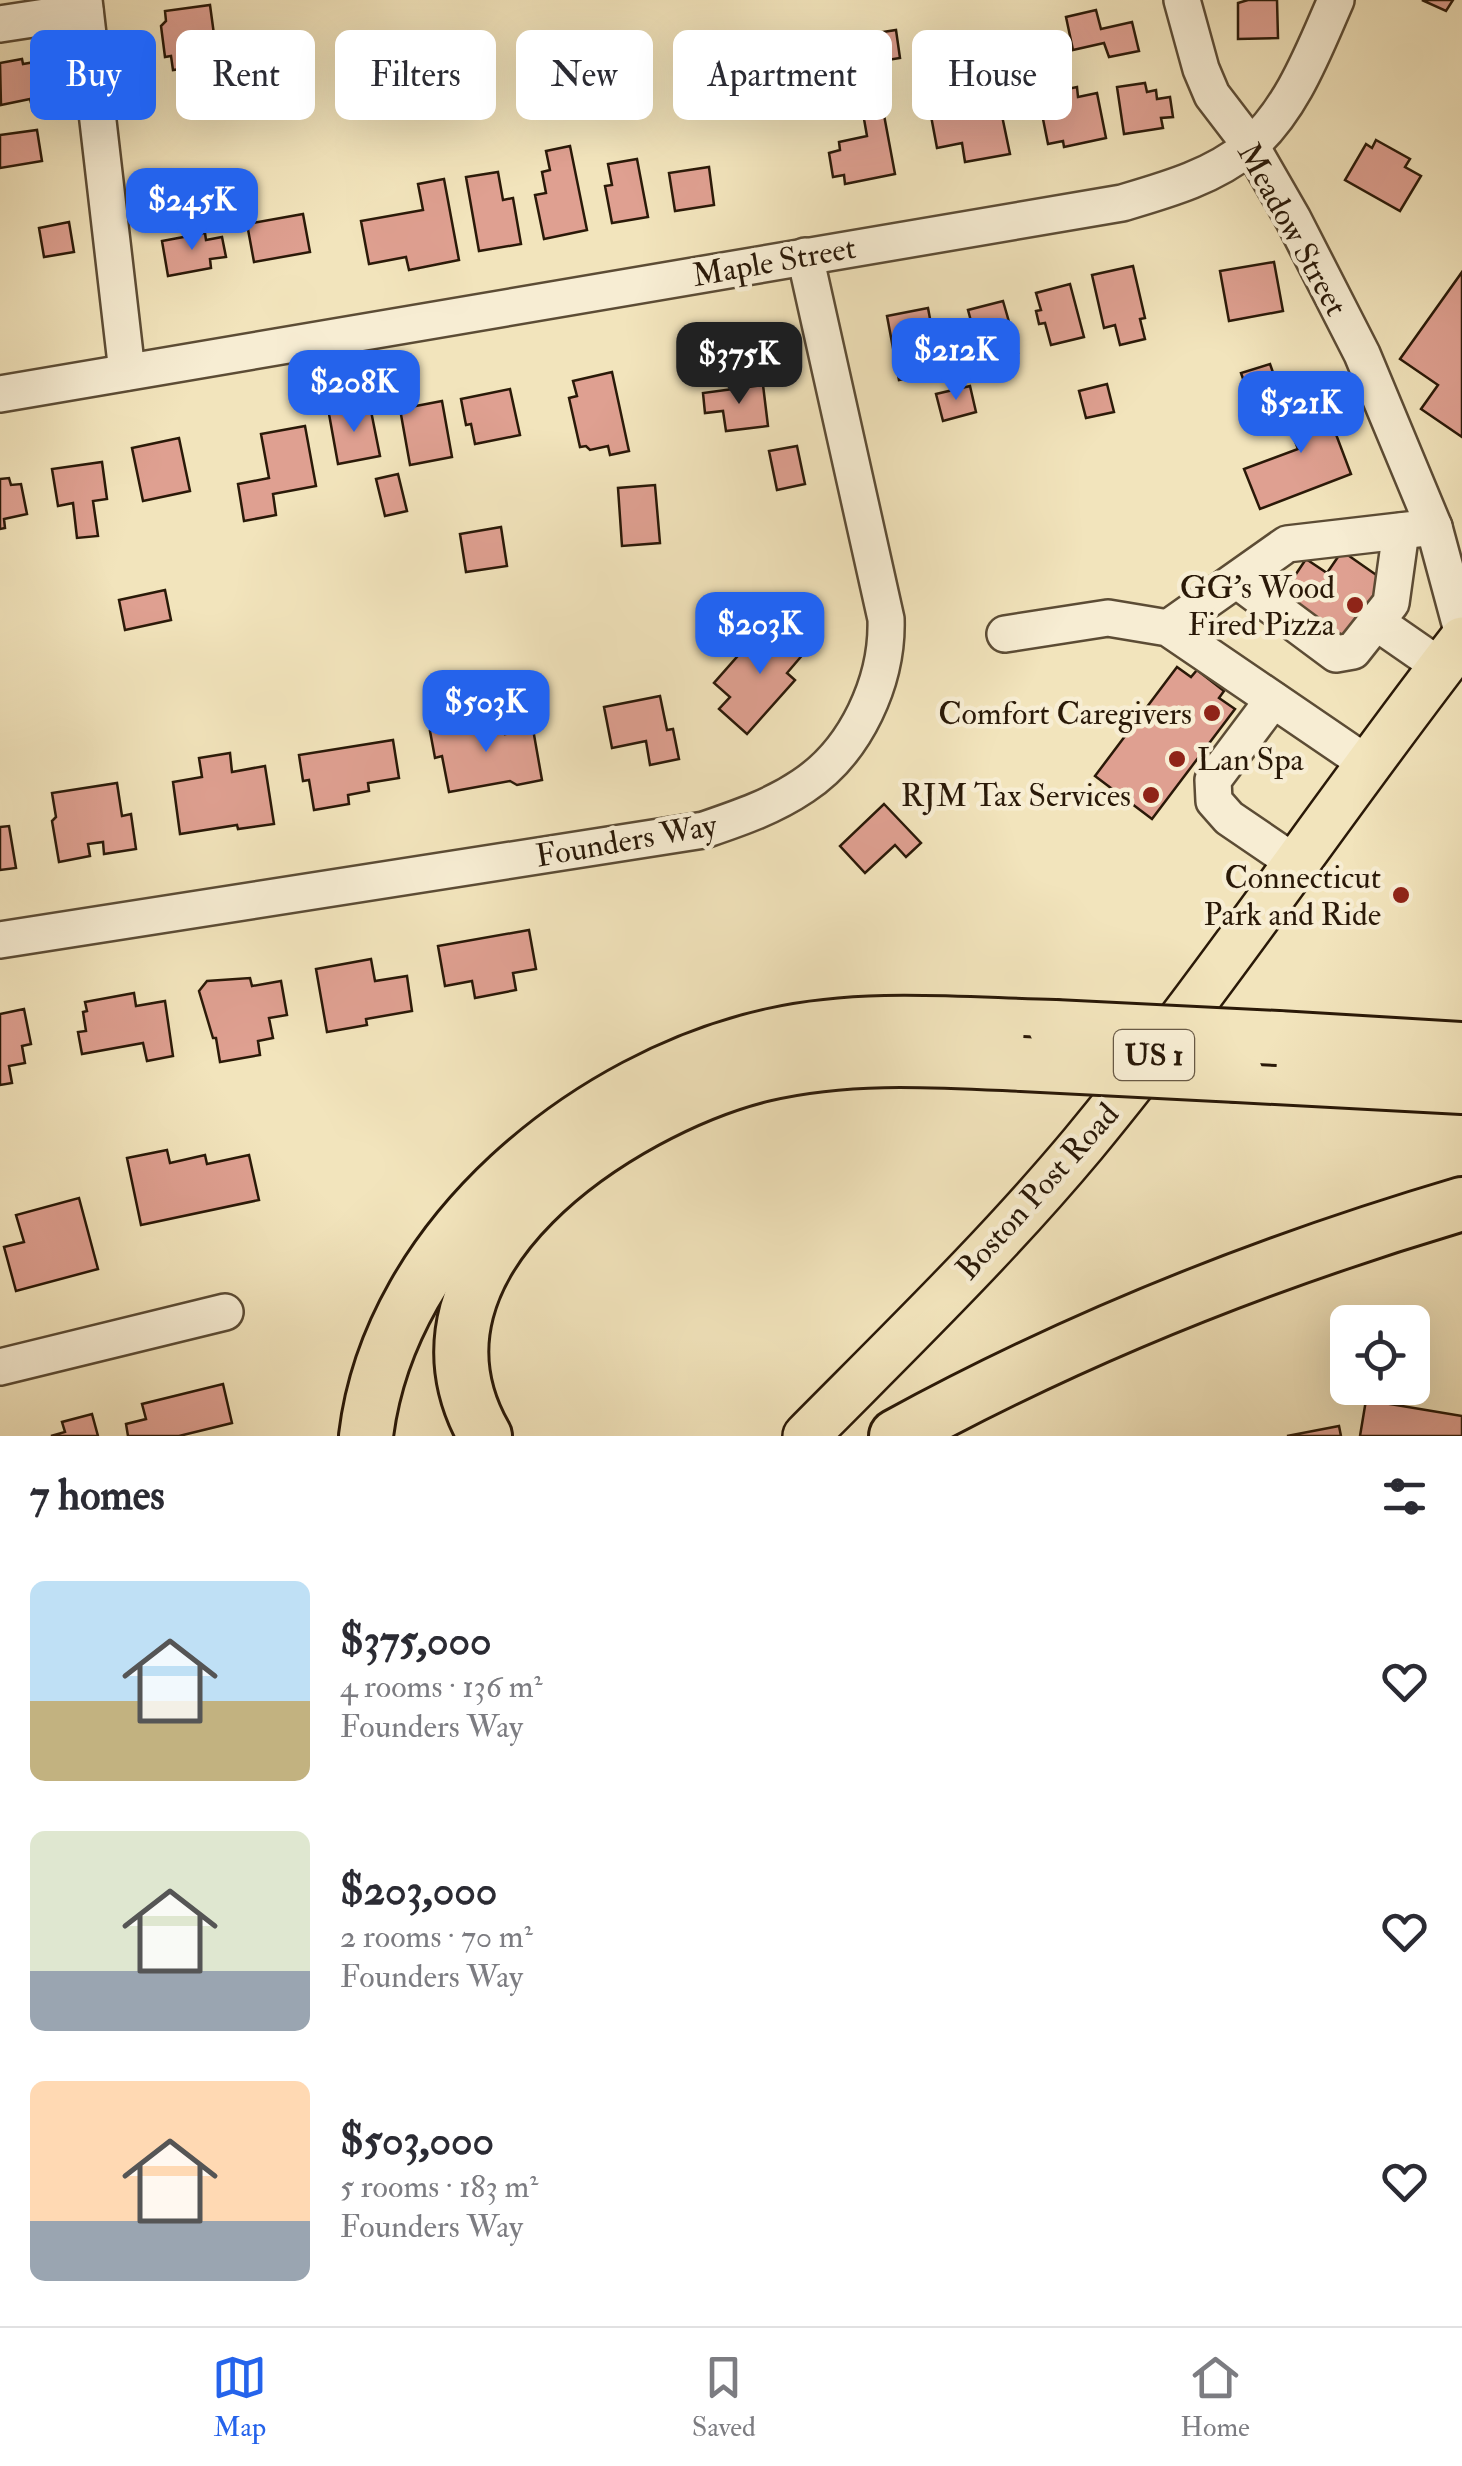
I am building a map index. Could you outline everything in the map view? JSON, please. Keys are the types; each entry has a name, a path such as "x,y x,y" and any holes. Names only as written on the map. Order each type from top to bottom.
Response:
{"highway":[{"path":"366,1436 376,1382 389,1346 432,1269 464,1224 500,1185 584,1114 675,1066 775,1035 827,1026 882,1024 1237,1075 1462,1087"},
{"path":"485,1436 475,1418 460,1350 474,1284 523,1215 580,1163 688,1100 763,1075 862,1060 1039,1045 1278,1038 1462,1050"},
{"path":"896,1436 1062,1353 1158,1311 1286,1261 1462,1204"}],"main road":[{"name":"Boston Post Road","path":"806,1436 988,1250 1082,1146 1212,981 1455,646"}],"street":[{"name":"Meadow Street","path":"1182,0 1212,95 1250,146 1293,218 1362,354 1455,646"},
{"name":"Maple Street","path":"0,394 1122,203 1197,179 1250,146 1279,111 1304,71 1336,0"},
{"path":"0,24 84,6 126,372"},
{"name":"Founders Way","path":"0,940 704,830 760,811 806,785 857,728 876,686 887,643 886,619 805,256"},
{"path":"1168,628 1287,544 1418,529 1391,603 1353,651 1336,654 1238,580"},
{"path":"1006,634 1108,618 1168,628 1368,765"},
{"path":"1376,622 1455,646"},
{"path":"1273,700 1213,780 1214,801 1229,818 1298,865"},
{"path":"0,1367 225,1312"}],"building":[{"path":"1277,0 1278,38 1238,39 1238,3"},
{"path":"1422,0 1453,0 1446,11"},
{"path":"210,5 213,30 176,30 176,70 171,56 165,57 161,26 166,21 165,11"},
{"path":"1096,10 1101,29 1132,22 1139,51 1109,57 1104,43 1073,50 1072,30 1066,17"},
{"path":"896,30 900,58 892,59 892,31"},
{"path":"22,59 23,64 30,63 30,99 1,105 0,63"},
{"path":"1145,83 1147,92 1156,90 1157,99 1170,97 1173,117 1161,118 1163,128 1124,134 1117,87"},
{"path":"1077,87 1078,97 1097,93 1106,138 1064,147 1063,141 1048,144 1043,120 1072,120 1072,88"},
{"path":"864,120 885,120 895,174 845,184 844,175 833,177 829,153 840,150 839,142 867,136"},
{"path":"932,120 1003,120 1010,154 965,162 962,143 937,148"},
{"path":"37,130 42,161 0,168 0,135"},
{"path":"1376,140 1410,159 1405,167 1421,176 1400,211 1345,180 1366,144 1372,148"},
{"path":"570,146 587,230 544,239 535,195 546,193 542,172 550,170 546,151"},
{"path":"637,159 648,217 612,223 605,186 612,185 608,164"},
{"path":"709,167 714,205 675,211 669,173"},
{"path":"498,172 503,200 513,198 521,244 479,251 466,177"},
{"path":"444,179 459,260 409,270 406,257 369,264 361,221 423,210 418,184"},
{"path":"303,214 310,252 254,262 247,224"},
{"path":"69,222 74,252 44,257 39,228"},
{"path":"205,233 206,240 222,237 226,257 210,259 211,268 168,276 162,241"},
{"path":"1274,262 1283,311 1229,321 1220,271"},
{"path":"1133,266 1145,318 1140,319 1145,339 1120,345 1115,325 1104,328 1092,275"},
{"path":"1462,272 1462,437 1421,409 1438,385 1400,359"},
{"path":"1070,284 1084,337 1051,345 1045,323 1039,324 1036,311 1041,310 1036,293"},
{"path":"1003,301 1018,353 982,362 968,310"},
{"path":"928,308 940,372 899,380 887,316"},
{"path":"1270,364 1277,384 1248,393 1241,373"},
{"path":"612,372 629,451 610,455 608,446 590,450 580,447 569,398 577,396 573,381"},
{"path":"1107,384 1114,412 1086,418 1079,391"},
{"path":"763,385 768,426 726,431 723,411 705,413 703,393"},
{"path":"970,386 976,412 943,421 936,394"},
{"path":"510,389 520,435 475,444 461,399"},
{"path":"1320,392 1351,474 1260,509 1244,469 1298,449 1282,407"},
{"path":"442,401 452,457 410,465 400,409"},
{"path":"370,406 380,456 338,464 329,414"},
{"path":"305,426 316,486 273,494 276,515 244,521 238,484 269,478 261,434"},
{"path":"179,438 190,491 143,501 132,448"},
{"path":"797,446 805,484 777,490 769,451"},
{"path":"102,462 107,499 93,501 98,536 77,538 73,503 58,506 52,469"},
{"path":"398,474 407,511 385,516 376,479"},
{"path":"9,478 11,485 21,484 27,514 4,519 5,528 0,529 0,479"},
{"path":"655,485 660,543 622,546 618,488"},
{"path":"501,527 507,566 466,572 460,534"},
{"path":"1342,551 1385,581 1346,638 1282,595 1306,559 1327,573"},
{"path":"165,590 171,620 125,630 119,600"},
{"path":"784,623 810,646 787,673 795,680 747,734 719,709 730,697 714,683 751,641 761,649"},
{"path":"1177,667 1191,677 1197,670 1224,691 1219,698 1235,709 1152,819 1095,776"},
{"path":"660,696 667,730 673,729 679,759 650,765 646,741 612,748 604,707"},
{"path":"502,718 505,734 533,729 542,780 517,785 510,781 449,792 442,756 435,758 430,731"},
{"path":"393,740 399,778 368,783 369,791 348,795 349,804 314,810 309,780 303,781 299,755"},
{"path":"230,753 232,772 265,766 274,824 180,834 173,782 202,777 199,758"},
{"path":"117,783 122,816 131,814 136,849 104,854 103,842 88,844 90,856 59,862 52,793"},
{"path":"884,804 921,843 906,857 895,845 865,873 840,846"},
{"path":"9,826 16,868 0,870 0,827"},
{"path":"529,930 536,969 513,973 516,990 475,998 472,981 445,986 438,946"},
{"path":"371,959 375,981 407,976 412,1011 366,1019 367,1025 327,1032 316,969"},
{"path":"250,978 252,986 281,981 287,1015 269,1018 273,1038 258,1041 260,1055 220,1062 199,991 207,981"},
{"path":"134,993 136,1006 165,1001 173,1056 147,1061 143,1043 82,1054 78,1032 86,1031 85,1002"},
{"path":"24,1009 31,1044 22,1046 25,1063 9,1066 12,1083 0,1085 0,1014"},
{"path":"167,1150 170,1163 205,1155 207,1164 249,1155 259,1200 141,1225 127,1158"},
{"path":"79,1198 98,1269 16,1291 4,1247 24,1242 16,1215"},
{"path":"223,1384 232,1423 179,1436 128,1436 126,1424 146,1419 142,1404"},
{"path":"1365,1405 1396,1405 1462,1416 1462,1436 1360,1436"},
{"path":"92,1414 98,1436 51,1436 65,1432 62,1422"},
{"path":"1339,1426 1341,1436 1287,1436"}],"place":[{"name":"GG's Wood Fired Pizza","path":"1355,605"},
{"name":"Comfort Caregivers","path":"1212,713"},
{"name":"Lan Spa","path":"1177,759"},
{"name":"RJM Tax Services","path":"1151,795"},
{"name":"Connecticut Park and Ride","path":"1401,895"}]}
